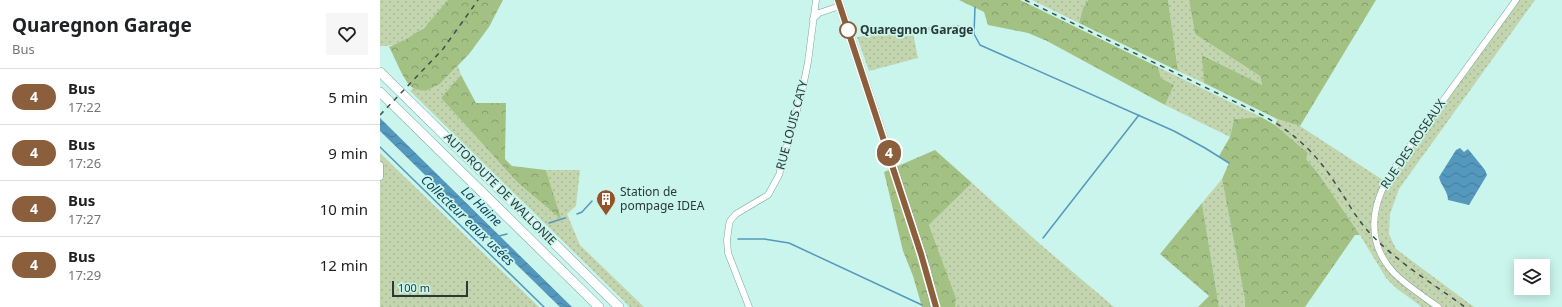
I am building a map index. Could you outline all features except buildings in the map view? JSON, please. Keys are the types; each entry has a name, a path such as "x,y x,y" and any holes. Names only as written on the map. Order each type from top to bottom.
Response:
{"highway":[{"name":"AUTOROUTE DE WALLONIE","path":"380,72 619,307"},
{"name":"AUTOROUTE DE WALLONIE","path":"380,92 599,307"}],"main road":[{"path":"839,3 926,268 936,307"}],"street":[{"name":"RUE LOUIS CATY","path":"749,307 728,253 727,240 729,225 730,221 736,214 768,195 779,175 802,92 816,0"},
{"name":"RUE DES ROSEAUX","path":"1438,307 1402,281 1386,264 1375,238 1374,226 1378,199 1392,171 1516,0"},
{"path":"813,19 819,13 839,3"},
{"path":"380,165 380,177"}],"green space":[{"path":"380,0 448,0 419,32 401,43 380,46"},
{"path":"448,0 503,0 489,27 469,54 440,84 426,91 415,89 406,81 389,47 405,40 424,28"},
{"path":"959,0 1020,0 1158,67 1161,78 1174,85 1165,105 1047,41 1028,33 988,25 984,12"},
{"path":"1032,0 1088,0 1083,8 1079,23"},
{"path":"1088,0 1168,0 1178,71 1079,23 1083,8"},
{"path":"1168,0 1189,0 1195,34 1260,76 1262,86 1203,55 1204,83 1178,71"},
{"path":"1189,0 1376,0 1300,126 1277,119 1204,83 1202,55 1262,85 1260,76 1195,34"},
{"path":"1516,0 1535,0 1399,189 1390,214 1389,234 1396,249 1474,307 1422,307 1396,288 1386,278 1360,235 1318,173 1306,159 1308,153 1275,125 1277,119 1300,126 1386,182"},
{"path":"959,25 960,30 919,31 913,33 918,58 869,71 857,37 909,28"},
{"path":"458,66 461,75 441,98 518,183 560,218 546,170 580,170 576,206 567,214 580,245 644,307 630,307 410,91 413,88 426,91 440,84"},
{"path":"1158,67 1261,117 1234,119 1230,137 1165,105 1174,85 1161,78"},
{"path":"461,75 476,103 506,103 505,159 512,166 546,170 561,219 518,183 441,98"},
{"path":"1261,117 1275,125 1308,153 1306,159 1318,173 1360,235 1355,235 1305,307 1245,307 1245,300 1222,179 1229,163 1219,156 1230,137 1234,119"},
{"path":"935,150 972,183 929,225 956,298 955,307 922,307 913,276 903,251 884,172"},
{"path":"380,153 539,307 380,307"},
{"path":"1222,179 1245,300 1245,307 1219,307 1202,203"},
{"path":"972,183 1040,244 1114,307 955,307 956,298 929,225"},
{"path":"1202,203 1219,307 1198,307 1209,296 1160,254"}],"water":[{"path":"380,118 572,307 560,307 380,131"},
{"path":"1460,148 1464,152 1468,149 1485,170 1487,175 1469,205 1448,200 1447,194 1439,177 1456,150"}],"waterway":[{"path":"975,7 974,34 980,45 1174,131 1229,163"},
{"path":"1043,238 1139,115"},
{"name":"Collecteur eaux usées","path":"380,147 544,307"},
{"path":"577,214 582,212 592,201"},
{"path":"549,223 565,218"},
{"path":"499,236 507,234"},
{"path":"738,239 764,239 789,243 922,305"}],"railway":[{"path":"380,115 443,49 478,0"},
{"path":"1025,0 1254,111 1277,124 1298,140 1317,158 1362,224 1389,252 1465,307"}],"bus line":[{"name":"4","path":"838,0 926,268 936,307"}],"place":[{"name":"Quaregnon Garage","path":"848,30"},
{"name":"Station de pompage IDEA","path":"606,216"}],"water label":[{"name":"La Haine","path":"482,206"}]}
